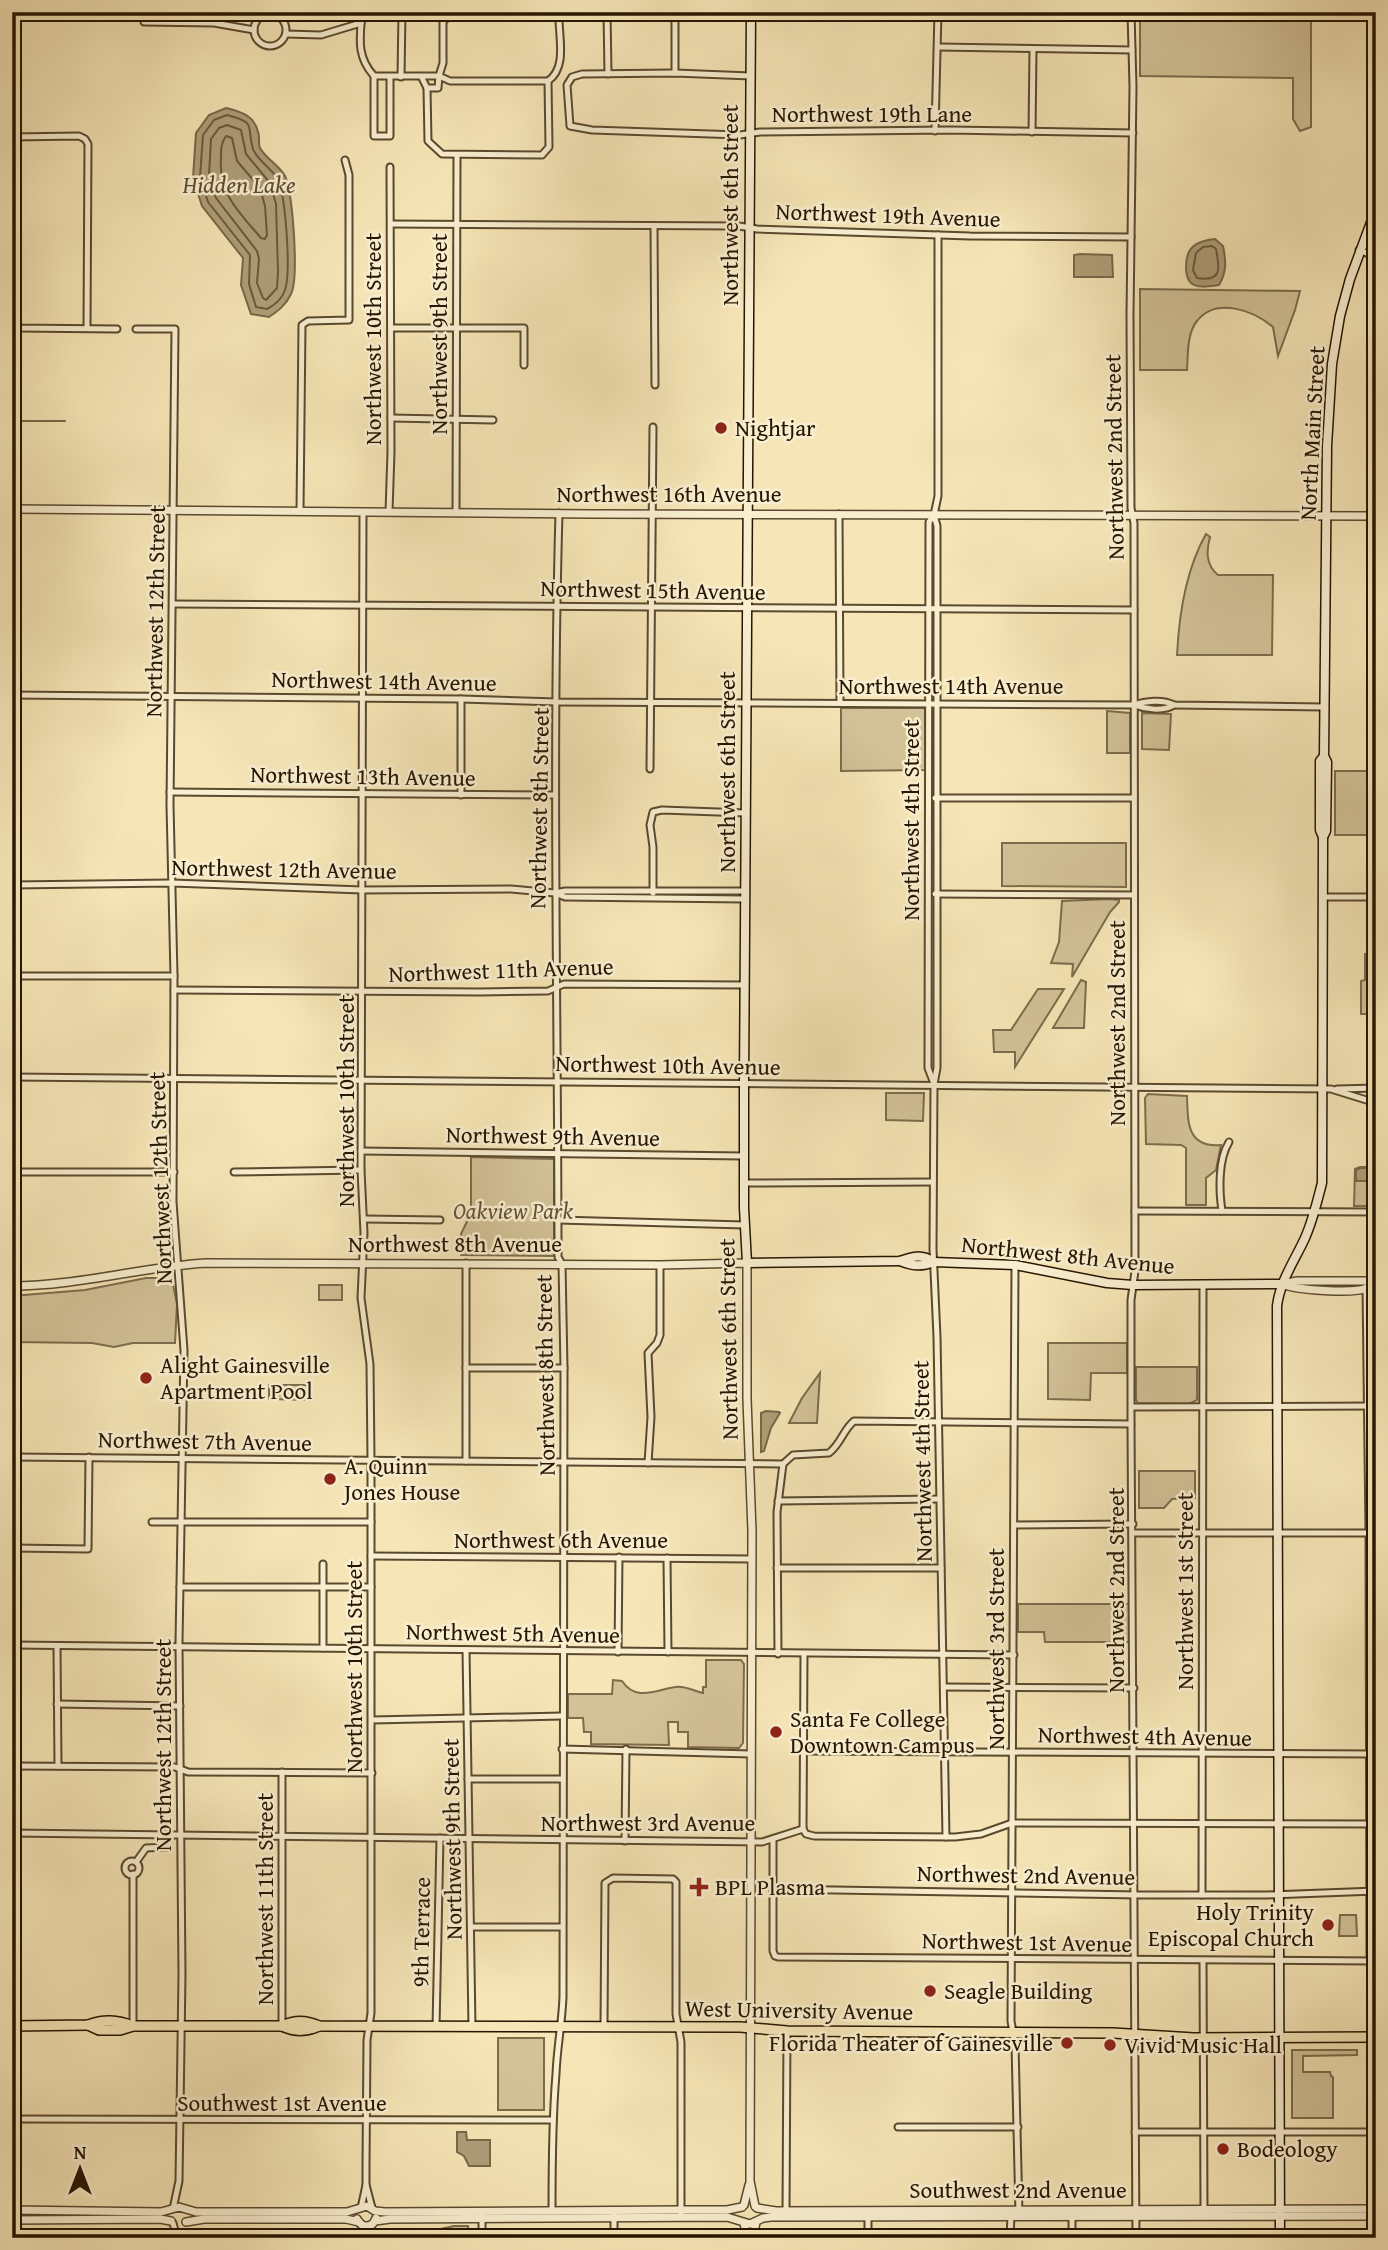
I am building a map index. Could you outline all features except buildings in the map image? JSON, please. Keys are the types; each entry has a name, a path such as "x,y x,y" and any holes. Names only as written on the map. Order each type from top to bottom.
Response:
{"main road":[{"name":"Northwest 6th Street","path":"747,1263 744,1225 744,1084 751,12"},
{"name":"North Main Street","path":"1280,2238 1277,1306 1282,1284 1315,1213 1322,1183 1323,837 1320,830 1320,761 1324,757 1327,446 1332,364 1340,316 1359,250 1376,209"},
{"name":"Northwest 8th Avenue","path":"747,1263 900,1261 913,1256 925,1256 934,1262 1015,1265 1107,1283 1203,1286 1282,1284"},
{"name":"West University Avenue","path":"12,2026 88,2025 99,2021 120,2021 133,2026 282,2026 292,2031 308,2031 318,2026 678,2027 1203,2038 1375,2037"}],"street":[{"path":"144,12 144,22 214,23 254,30"},
{"path":"362,12 361,56 374,76 374,136 390,136 390,77"},
{"path":"401,77 402,12"},
{"path":"427,88 438,88 443,63 443,22 452,12"},
{"path":"374,76 427,74 450,81 548,81 558,73 560,64 559,18 551,12"},
{"path":"607,12 608,74 751,76"},
{"path":"675,12 675,73"},
{"path":"935,131 938,12"},
{"name":"Northwest 2nd Street","path":"1131,12 1135,799 1132,1424 1136,2238"},
{"path":"267,14 282,19 286,34 280,43 271,46 261,43 254,30 258,20 267,14"},
{"path":"286,34 321,35 361,23"},
{"path":"939,47 1132,50"},
{"path":"1032,132 1033,50"},
{"name":"Northwest 19th Lane","path":"608,74 582,74 572,77 567,86 570,126 731,135 935,131 1133,133"},
{"path":"421,76 427,88 428,141 442,154 457,155 542,155 548,148 548,81"},
{"path":"12,137 79,136 88,144 87,328"},
{"name":"Northwest 9th Street","path":"456,512 457,155"},
{"path":"300,510 302,325 308,321 349,320 349,175 345,160"},
{"name":"Northwest 10th Street","path":"389,512 390,167"},
{"name":"Northwest 19th Avenue","path":"391,223 457,226 738,226 749,229 938,235 1132,237"},
{"path":"654,226 655,385"},
{"name":"Northwest 4th Street","path":"934,1084 928,1068 928,610 929,522 934,515 938,496 938,235"},
{"path":"1359,250 1376,257"},
{"path":"14,329 117,328"},
{"path":"391,328 524,328 524,365"},
{"name":"Northwest 12th Street","path":"136,329 175,330 170,792 174,976 173,1202 183,1322 179,1647 181,2026 179,2180 173,2210"},
{"path":"391,418 493,420"},
{"path":"650,769 653,428"},
{"name":"Northwest 16th Avenue","path":"12,509 1376,516"},
{"name":"Northwest 10th Street","path":"363,512 362,1316 370,1364 372,1720 371,2013 367,2040 366,2185"},
{"name":"Northwest 8th Street","path":"552,2215 553,2120 562,2027 564,1368 562,1264 558,1257 555,893 559,513"},
{"path":"839,514 840,704"},
{"name":"Northwest 4th Street","path":"934,515 937,526 938,610 937,1068 934,1084 933,1182 946,1837"},
{"name":"Northwest 15th Avenue","path":"173,604 1134,610"},
{"name":"Northwest 14th Avenue","path":"12,695 840,704 1133,705 1169,702 1174,705 1324,707"},
{"path":"461,699 461,794"},
{"name":"Northwest 13th Avenue","path":"170,792 555,795"},
{"path":"929,798 1135,799"},
{"path":"653,894 650,825 653,812 746,813"},
{"name":"Northwest 12th Avenue","path":"12,885 172,883 362,890 500,888 555,893 746,895"},
{"path":"929,894 1134,895"},
{"path":"1323,897 1376,897"},
{"path":"12,976 174,976"},
{"name":"Northwest 11th Avenue","path":"174,990 548,991 564,984 745,985"},
{"path":"928,987 937,987"},
{"path":"928,1035 937,1034"},
{"name":"Northwest 10th Avenue","path":"12,1077 1335,1089"},
{"path":"1335,1089 1376,1088"},
{"path":"1335,1089 1376,1103"},
{"path":"1222,1211 1220,1198 1223,1156 1228,1142"},
{"name":"Northwest 9th Avenue","path":"361,1151 744,1156"},
{"path":"234,1172 361,1170"},
{"path":"12,1171 174,1172"},
{"path":"744,1183 933,1182"},
{"path":"1135,1210 1376,1212"},
{"path":"364,1219 440,1220"},
{"path":"558,1220 744,1225"},
{"name":"Northwest 8th Avenue","path":"12,1286 61,1285 178,1265 362,1262 660,1265 747,1263"},
{"path":"466,1263 466,1461"},
{"name":"Northwest 6th Street","path":"747,1263 747,1399 752,1531 750,2181"},
{"path":"648,1463 651,1417 648,1353 660,1335 660,1265"},
{"name":"Northwest 3rd Street","path":"1010,2238 1015,2213 1018,2127 1014,2032 1011,2021 1015,1265"},
{"path":"1282,1284 1293,1289 1366,1285 1376,1281"},
{"path":"1366,1285 1368,1473 1373,1533 1374,1893 1370,1956 1375,1960 1375,2238"},
{"name":"Northwest 1st Street","path":"1202,1895 1203,1286"},
{"path":"1367,1353 1376,1353"},
{"path":"466,1368 564,1368"},
{"path":"1132,1407 1376,1406"},
{"name":"Northwest 7th Avenue","path":"12,1457 783,1464 793,1455 829,1454 836,1448 847,1426 854,1421 938,1421"},
{"path":"938,1421 1132,1424"},
{"path":"12,1549 88,1549 89,1457"},
{"path":"778,1654 778,1501 783,1464"},
{"path":"1368,1473 1376,1473"},
{"path":"778,1501 939,1499"},
{"path":"152,1522 371,1522"},
{"path":"1014,1525 1133,1524"},
{"path":"1133,1533 1373,1533"},
{"name":"Northwest 6th Avenue","path":"371,1556 752,1559"},
{"path":"618,1652 619,1557"},
{"path":"667,1558 667,1652"},
{"path":"323,1564 323,1648"},
{"path":"777,1568 940,1568"},
{"path":"180,1587 371,1587"},
{"name":"Northwest 5th Avenue","path":"12,1645 1014,1655"},
{"path":"57,1646 58,1766"},
{"name":"Northwest 9th Street","path":"466,1650 472,2026"},
{"path":"804,1654 803,1829 806,1834 946,1837 981,1834 1012,1823 1372,1824"},
{"path":"944,1687 1134,1688"},
{"path":"57,1704 180,1706"},
{"path":"372,1720 562,1716"},
{"path":"562,1749 751,1754"},
{"path":"625,1749 625,1841"},
{"name":"Northwest 4th Avenue","path":"803,1751 1373,1754"},
{"path":"12,1766 181,1769 188,1772 372,1773"},
{"name":"Northwest 11th Street","path":"282,1772 282,2026"},
{"path":"468,1779 562,1779"},
{"name":"Northwest 3rd Avenue","path":"12,1833 751,1842 773,1839 803,1829"},
{"name":"9th Terrace","path":"436,2026 440,1838"},
{"path":"773,1839 773,1888"},
{"path":"136,1862 146,1848 167,1847"},
{"path":"133,1874 127,1872 126,1865 131,1861 136,1862"},
{"path":"133,1874 139,1869 136,1862"},
{"path":"133,1874 133,2026"},
{"path":"604,2027 604,1886 607,1880 613,1878 675,1880 678,2027 681,2042 681,2214"},
{"name":"Northwest 2nd Avenue","path":"773,1888 1134,1895 1374,1893"},
{"name":"Northwest 1st Avenue","path":"773,1888 775,1956 1232,1962 1375,1960"},
{"path":"471,1927 562,1927"},
{"path":"1203,1961 1204,2208"},
{"path":"786,2214 787,2031"},
{"name":"Southwest 1st Avenue","path":"12,2119 553,2120"},
{"path":"898,2127 1018,2127"},
{"path":"1135,2132 1375,2132"},
{"path":"750,2181 739,2215 750,2238"},
{"path":"750,2181 757,2220 750,2238"},
{"path":"366,2185 373,2209 369,2238"},
{"path":"363,2238 360,2209 366,2185"},
{"path":"681,2214 743,2206 756,2207"},
{"path":"12,2210 173,2210 179,2207 196,2212 373,2209 482,2216"},
{"name":"Southwest 2nd Avenue","path":"756,2207 786,2214"},
{"name":"Southwest 2nd Avenue","path":"757,2220 786,2214 1072,2213 1204,2208 1279,2212"},
{"path":"173,2210 172,2222 177,2238"},
{"path":"185,2210 188,2215 186,2222"},
{"path":"1136,2212 1375,2212"},
{"path":"1072,2213 1072,2238"},
{"path":"614,2214 614,2238"},
{"path":"12,2220 160,2219 179,2225 198,2219 346,2219 373,2223 390,2219 482,2216 681,2214 727,2217 750,2224 757,2220"},
{"path":"868,2214 868,2238"},
{"path":"482,2216 482,2238"}],"green space":[{"path":"1140,12 1311,12 1311,127 1300,131 1293,119 1293,78 1140,76"},
{"path":"1140,289 1300,291 1278,356 1273,327 1265,321 1246,311 1214,309 1205,313 1191,331 1187,370 1140,370"},
{"path":"1206,534 1210,537 1209,563 1218,575 1273,575 1272,655 1177,655 1185,593 1193,562"},
{"path":"841,708 925,708 925,770 841,771"},
{"path":"1107,711 1130,713 1130,753 1107,753"},
{"path":"1142,713 1171,714 1169,750 1142,749"},
{"path":"1335,771 1376,771 1376,835 1335,835"},
{"path":"1002,843 1126,843 1126,887 1002,886"},
{"path":"1109,899 1119,902 1110,912 1072,977 1073,964 1051,963 1059,942 1062,901"},
{"path":"1365,954 1376,954 1376,1014 1361,1014 1361,981 1365,980"},
{"path":"1081,980 1086,982 1084,1028 1053,1028"},
{"path":"1038,989 1064,989 1015,1067 1015,1052 994,1052 993,1030 1011,1030"},
{"path":"886,1093 924,1093 923,1121 886,1120"},
{"path":"1148,1094 1187,1096 1189,1123 1195,1137 1210,1145 1221,1145 1216,1170 1206,1178 1206,1205 1186,1205 1186,1148 1181,1145 1146,1144 1145,1098"},
{"name":"Oakview Park","path":"471,1157 554,1159 554,1256 461,1255 461,1234 471,1213"},
{"path":"1376,1167 1376,1206 1354,1206 1355,1169"},
{"path":"146,1278 172,1280 177,1304 175,1343 133,1343 114,1347 92,1343 12,1342 12,1296 85,1290"},
{"path":"319,1285 342,1285 342,1300 319,1300"},
{"path":"1048,1343 1127,1343 1127,1373 1091,1373 1090,1400 1048,1399"},
{"path":"1136,1367 1197,1367 1197,1400 1189,1404 1138,1403"},
{"path":"820,1373 817,1423 789,1423 802,1398"},
{"path":"269,1385 309,1385 309,1400 269,1399"},
{"path":"1139,1471 1195,1471 1195,1498 1172,1499 1164,1508 1139,1508"},
{"path":"1018,1604 1129,1604 1129,1642 1045,1642 1044,1632 1018,1632"},
{"path":"706,1660 741,1660 744,1664 743,1743 739,1748 688,1747 688,1732 678,1732 678,1722 668,1722 669,1745 591,1744 591,1732 584,1732 583,1718 568,1718 568,1694 612,1694 613,1680 622,1681 640,1693 685,1687 703,1693 703,1687 706,1687"},
{"path":"1340,1915 1356,1915 1357,1936 1339,1936"},
{"path":"498,2038 544,2038 544,2110 498,2110"},
{"path":"1292,2050 1357,2050 1357,2055 1303,2056 1303,2072 1330,2072 1333,2077 1333,2118 1292,2118"},
{"path":"468,2226 469,2238 440,2238 440,2229"}],"water":[{"name":"Hidden Lake","path":"226,108 250,118 259,134 260,148 285,176 288,186 294,236 293,285 287,301 269,317 251,314 241,285 243,258 202,206 193,178 196,133 209,115"},
{"path":"1215,239 1223,246 1224,251 1222,280 1219,285 1194,285 1187,273 1188,254 1197,243"},
{"path":"1074,255 1112,255 1113,277 1074,277"},
{"path":"1376,1168 1376,1181 1356,1181 1356,1170"},
{"path":"761,1413 780,1413 771,1428 764,1451 761,1452"},
{"path":"457,2132 466,2132 467,2140 490,2140 490,2166 469,2166 464,2156 457,2152"}],"waterway":[{"path":"12,421 65,421"}],"place":[{"name":"Nightjar","path":"721,428"},
{"name":"Alight Gainesville Apartment Pool","path":"146,1378"},
{"name":"A. Quinn Jones House","path":"330,1479"},
{"name":"Santa Fe College Downtown Campus","path":"776,1732"},
{"name":"BPL Plasma","path":"699,1887"},
{"name":"Holy Trinity Episcopal Church","path":"1328,1925"},
{"name":"Seagle Building","path":"930,1991"},
{"name":"Florida Theater of Gainesville","path":"1067,2043"},
{"name":"Vivid Music Hall","path":"1110,2045"},
{"name":"Bodeology","path":"1223,2149"}]}
